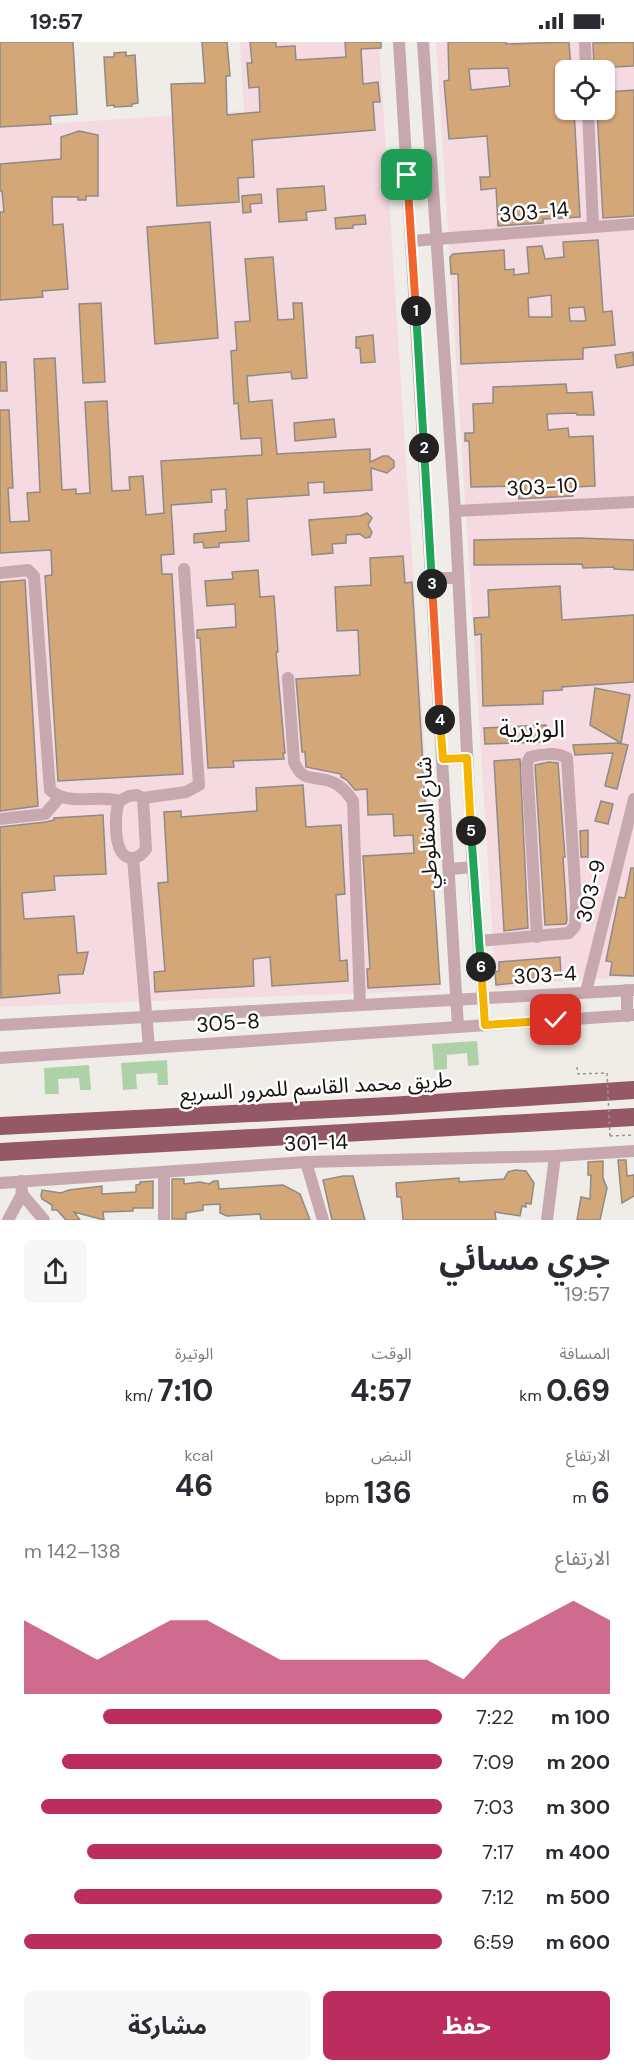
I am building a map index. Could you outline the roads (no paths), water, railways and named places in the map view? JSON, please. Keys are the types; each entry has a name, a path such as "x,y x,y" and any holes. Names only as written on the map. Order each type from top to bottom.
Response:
{"highway":[{"name":"طريق محمد القاسم للمرور السريع","path":"0,1126 389,1106 634,1090"},
{"path":"0,1152 634,1117"}],"street":[{"name":"شارع المنفلوطي","path":"399,42 458,1027"},
{"name":"شارع المنفلوطي","path":"423,42 455,511 473,867 485,1025"},
{"path":"585,42 586,60"},
{"path":"588,120 593,226"},
{"name":"303-14","path":"411,242 634,224"},
{"name":"303-10","path":"455,511 633,502"},
{"path":"0,573 28,570 34,576 50,790 58,798 69,800 107,797 119,801 129,796 143,798 186,792 199,785 184,569"},
{"path":"432,578 458,578"},
{"path":"288,678 294,762 297,770 307,778 327,780 343,787 353,801 360,1005"},
{"path":"479,941 537,938 569,933 575,926 576,903 567,758 560,754 530,757 526,763 537,938"},
{"path":"443,759 467,758"},
{"path":"0,819 45,814 58,798"},
{"path":"119,801 116,811 118,849 122,855 133,858 142,855 146,849 143,798"},
{"name":"303-9","path":"586,992 634,799"},
{"path":"133,858 149,1048"},
{"path":"450,869 473,867"},
{"path":"458,1027 631,1015 631,990"},
{"name":"303-4","path":"458,1000 631,990"},
{"name":"305-8","path":"0,1025 458,1000"},
{"name":"305-8","path":"0,1058 458,1027"},
{"name":"301-14","path":"0,1183 21,1187 164,1172 306,1162 555,1156 634,1151"},
{"path":"547,1220 555,1156"},
{"path":"306,1162 323,1220"},
{"path":"164,1172 164,1220"},
{"path":"8,1220 21,1187"},
{"path":"21,1187 44,1220"}],"district":[{"name":"الوزيرية","path":"532,728"}]}
